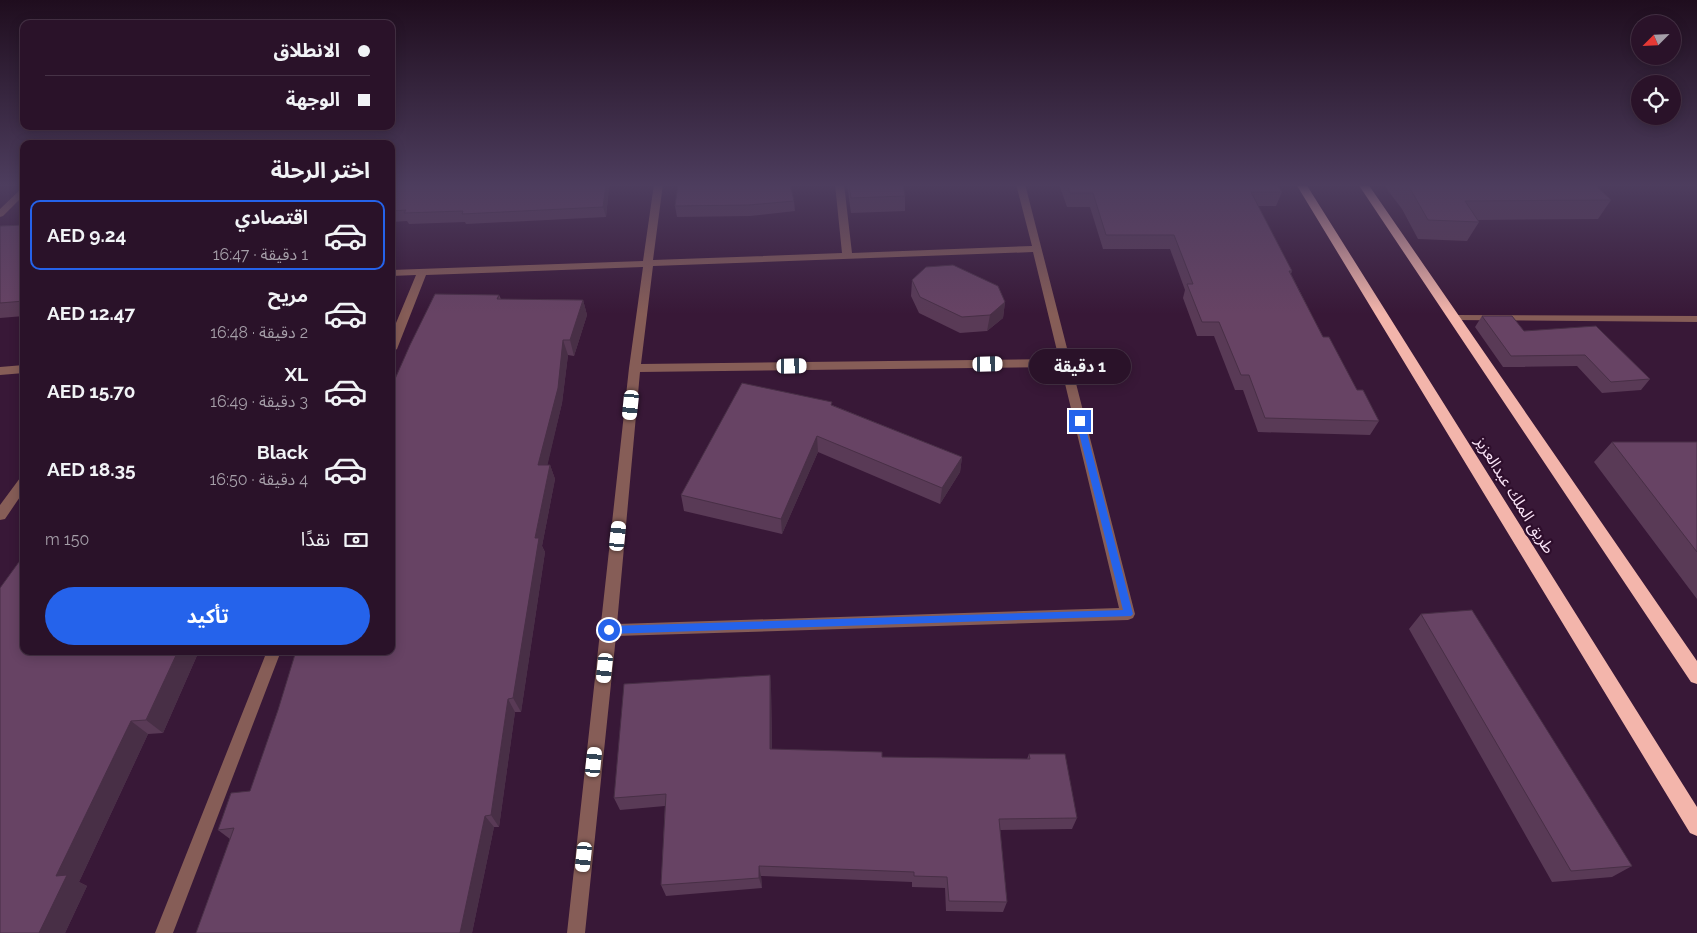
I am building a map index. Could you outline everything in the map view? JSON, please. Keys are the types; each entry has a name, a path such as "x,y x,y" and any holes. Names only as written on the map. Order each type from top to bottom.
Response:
{"highway":[{"name":"طريق الملك عبدالعزيز","path":"1328,228 1697,826"},
{"path":"1393,228 1697,676"}],"street":[{"path":"576,933 635,368 653,228"},
{"path":"844,228 847,256"},
{"path":"609,630 1128,614 1032,228"},
{"path":"395,272 1037,249"},
{"path":"395,340 422,272"},
{"path":"1454,318 1697,319"},
{"path":"635,368 1066,363"},
{"path":"0,371 20,369"},
{"path":"0,515 20,487"},
{"path":"164,933 272,655"}],"building":[{"path":"0,228 20,228 20,301 0,303"},
{"path":"1104,228 1269,228 1292,271 1289,271 1323,337 1329,337 1357,390 1363,390 1379,421 1265,418 1249,375 1241,375 1219,322 1202,322 1187,284 1193,284 1174,235 1106,235"},
{"path":"953,265 998,286 1005,302 990,315 962,317 920,297 912,280 926,267"},
{"path":"435,294 499,295 497,299 583,300 570,340 563,340 558,388 538,465 550,465 535,538 539,538 513,698 508,699 491,815 485,816 460,933 196,933 234,828 218,830 231,793 250,791 295,655 395,655 395,379"},
{"path":"1482,316 1512,316 1524,331 1596,326 1650,379 1611,382 1585,355 1511,356"},
{"path":"742,383 832,402 831,405 962,457 942,488 817,436 781,519 681,495"},
{"path":"1612,442 1697,442 1697,552"},
{"path":"20,560 20,655 176,655 146,720 131,721 56,876 67,875 39,933 0,933 0,588"},
{"path":"1472,610 1632,866 1571,871 1421,614"},
{"path":"770,675 770,749 882,752 882,757 1030,759 1029,754 1065,754 1077,818 999,819 1007,902 949,901 947,877 914,876 914,872 759,866 759,878 661,885 666,794 614,798 624,684"}],"route":[{"path":"609,630 1128,614 1080,421"}]}
